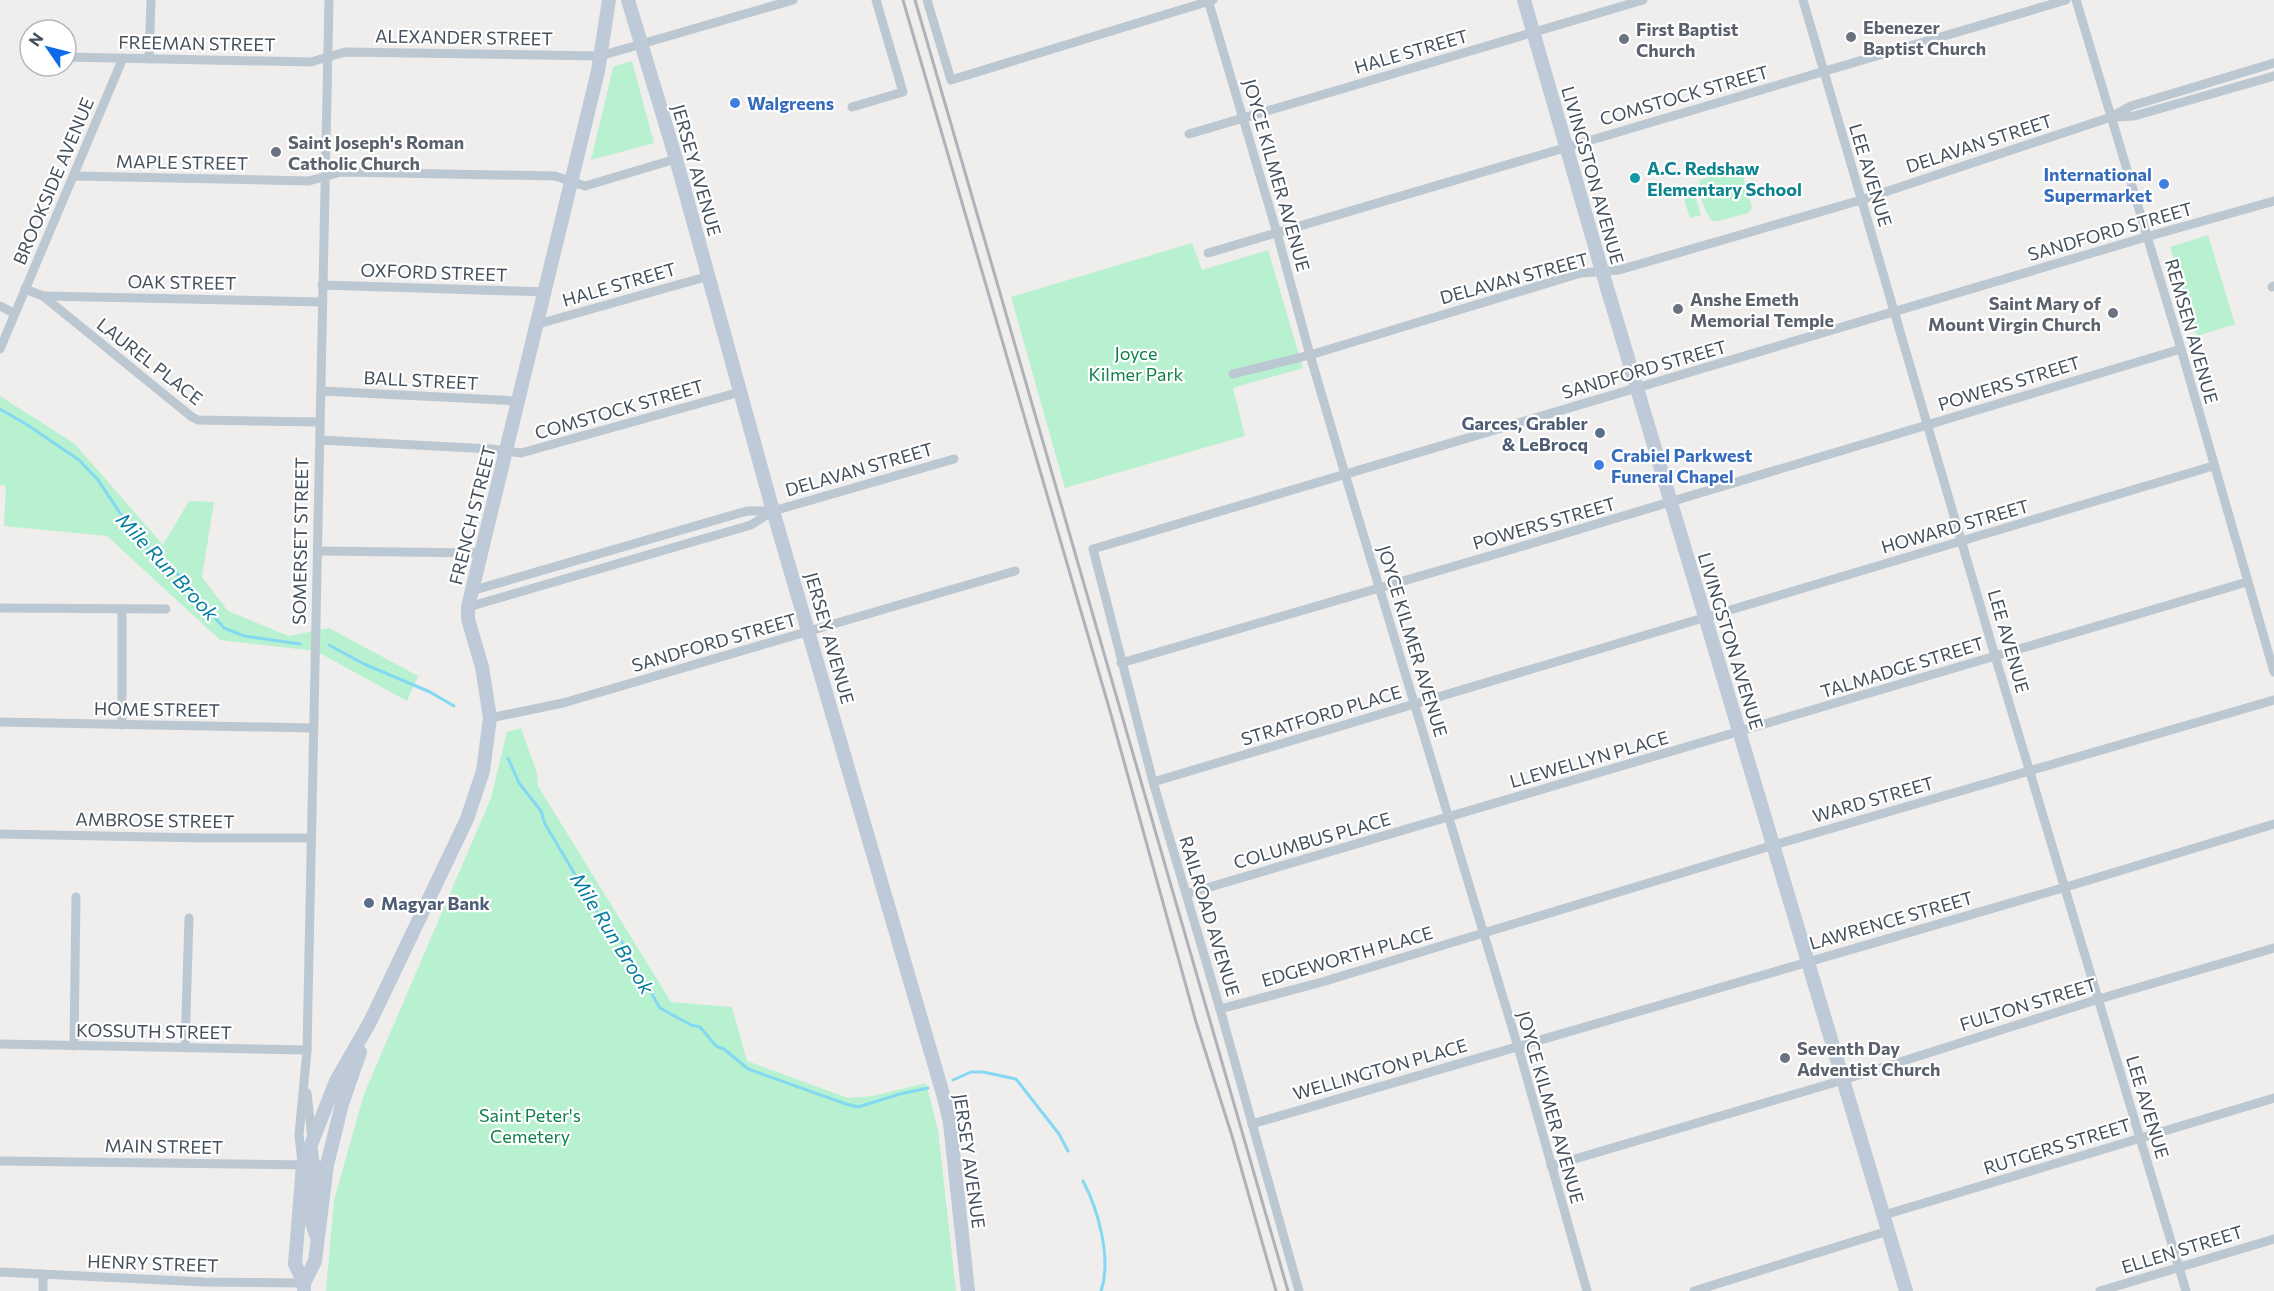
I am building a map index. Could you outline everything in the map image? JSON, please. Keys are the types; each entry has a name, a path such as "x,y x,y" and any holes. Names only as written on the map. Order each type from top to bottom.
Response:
{"main road":[{"name":"FRENCH STREET","path":"315,1165 314,1138 336,1081 370,1022 469,812 483,771 490,718 485,679 468,619 468,607 572,182 600,56 609,0"},
{"name":"JERSEY AVENUE","path":"628,0 676,159 740,392 945,1101 950,1123 968,1291"},
{"name":"LIVINGSTON AVENUE","path":"1524,0 1602,271 1906,1291"},
{"name":"FRENCH STREET","path":"315,1165 342,1104 370,1022"},
{"name":"SOMERSET STREET","path":"304,1287 315,1261 317,1237 315,1165"},
{"name":"SOMERSET STREET","path":"304,1287 295,1264 315,1165"}],"street":[{"path":"149,59 151,0"},
{"name":"SOMERSET STREET","path":"315,1165 299,1135 306,1083 307,1050 329,0"},
{"name":"ALEXANDER STREET","path":"327,57 345,52 600,56 793,0"},
{"path":"852,107 903,92 876,0"},
{"path":"927,0 951,80 1210,0"},
{"name":"JOYCE KILMER AVENUE","path":"1210,0 1310,355 1517,1046 1587,1291"},
{"name":"HALE STREET","path":"1189,134 1643,0"},
{"name":"LEE AVENUE","path":"1803,0 1995,656 2186,1291"},
{"name":"COMSTOCK STREET","path":"1208,253 2066,0"},
{"name":"REMSEN AVENUE","path":"2076,0 2181,349 2274,672"},
{"name":"FREEMAN STREET","path":"78,57 311,62 327,57"},
{"name":"BROOKSIDE AVENUE","path":"0,349 123,58"},
{"name":"DELAVAN STREET","path":"1233,374 1310,355 1581,273 1621,270 1861,200 2111,117 2131,106 2274,63"},
{"name":"DELAVAN STREET","path":"2111,117 2134,116 2274,76"},
{"name":"MAPLE STREET","path":"74,176 309,181 341,172 352,172 555,176 585,186 676,159"},
{"name":"SANDFORD STREET","path":"1093,549 2274,201"},
{"name":"HALE STREET","path":"538,324 709,276"},
{"name":"OXFORD STREET","path":"322,285 546,292"},
{"path":"25,289 43,296"},
{"name":"OAK STREET","path":"43,296 322,302"},
{"name":"LAUREL PLACE","path":"43,296 198,420 320,422"},
{"path":"0,306 14,313"},
{"name":"POWERS STREET","path":"1121,663 1671,502 2181,349"},
{"name":"BALL STREET","path":"321,391 519,401"},
{"name":"COMSTOCK STREET","path":"320,440 521,453 740,392"},
{"name":"DELAVAN STREET","path":"468,607 751,525 774,511 954,459"},
{"name":"HOWARD STREET","path":"1705,616 2213,466"},
{"name":"DELAVAN STREET","path":"471,591 747,511 774,511"},
{"path":"633,545 637,558"},
{"name":"RAILROAD AVENUE","path":"1093,549 1153,782 1220,1009 1299,1291"},
{"path":"318,551 481,553"},
{"name":"SANDFORD STREET","path":"490,718 563,703 1015,571"},
{"name":"TALMADGE STREET","path":"1740,732 2247,582"},
{"path":"0,608 166,609"},
{"path":"122,609 122,725"},
{"name":"STRATFORD PLACE","path":"1153,782 1705,616"},
{"name":"WARD STREET","path":"1482,932 2274,699"},
{"name":"HOME STREET","path":"0,722 313,728"},
{"name":"LLEWELLYN PLACE","path":"1448,817 1740,732"},
{"name":"COLUMBUS PLACE","path":"1186,894 1448,817"},
{"name":"LAWRENCE STREET","path":"1517,1046 2274,824"},
{"name":"AMBROSE STREET","path":"0,834 310,838"},
{"path":"74,1046 76,897"},
{"path":"185,1048 189,918"},
{"name":"EDGEWORTH PLACE","path":"1220,1009 1322,982 1482,932"},
{"name":"FULTON STREET","path":"1551,1166 1843,1080 2099,999 2274,948"},
{"name":"KOSSUTH STREET","path":"0,1044 307,1050"},
{"name":"WELLINGTON PLACE","path":"1252,1124 1517,1046"},
{"name":"SOMERSET STREET","path":"306,1083 314,1138"},
{"name":"RUTGERS STREET","path":"1884,1215 2274,1098"},
{"name":"MAIN STREET","path":"0,1161 315,1165"},
{"path":"1694,1291 1888,1231"},
{"name":"ELLEN STREET","path":"2100,1291 2274,1239"},
{"name":"HENRY STREET","path":"0,1272 203,1286 304,1287"},
{"path":"43,1291 44,1274"}],"green space":[{"path":"632,61 654,143 591,160 613,68"},
{"path":"1738,169 1742,173 1752,208 1748,213 1712,221 1702,202 1700,180"},
{"path":"1692,185 1701,215 1690,218 1681,189"},
{"path":"2208,235 2235,324 2197,336 2170,247"},
{"name":"Joyce Kilmer Park","path":"1192,243 1202,270 1268,250 1303,368 1233,388 1245,436 1065,488 1011,297"},
{"path":"0,396 75,444 163,545 189,501 214,502 202,577 228,611 289,636 329,628 418,676 407,701 316,651 220,640 107,536 4,526 6,486 0,485"},
{"name":"Saint Peter's Cemetery","path":"521,728 537,773 538,786 671,1002 732,1007 747,1061 848,1098 873,1096 926,1083 938,1130 956,1291 326,1291 334,1200 364,1094 491,798 507,732"}],"waterway":[{"name":"Mile Run Brook","path":"0,409 79,460 98,480 136,537 158,559 188,582 224,628 244,636 300,644"},
{"name":"Mile Run Brook","path":"329,645 364,664 430,692 454,706"},
{"name":"Mile Run Brook","path":"508,758 519,783 541,811 545,824 598,913 612,927 622,942 627,959 642,977 660,1008 691,1025 700,1027 716,1046 724,1049 748,1069 846,1104 858,1107 928,1088"},
{"name":"Mile Run Brook","path":"953,1080 971,1072 983,1072 1016,1079 1059,1134 1068,1151"},
{"name":"Mile Run Brook","path":"1083,1181 1094,1206 1102,1235 1105,1264 1101,1291"}],"railway":[{"path":"903,0 1110,711 1196,1022 1232,1136 1276,1291"},
{"path":"915,0 1288,1291"}],"place":[{"name":"Ebenezer Baptist Church","path":"1851,37"},
{"name":"First Baptist Church","path":"1624,39"},
{"name":"Walgreens","path":"735,103"},
{"name":"Saint Joseph's Roman Catholic Church","path":"276,152"},
{"name":"A.C. Redshaw Elementary School","path":"1635,178"},
{"name":"International Supermarket","path":"2164,184"},
{"name":"Anshe Emeth Memorial Temple","path":"1678,309"},
{"name":"Saint Mary of Mount Virgin Church","path":"2113,313"},
{"name":"Garces, Grabler & LeBrocq","path":"1600,433"},
{"name":"Crabiel Parkwest Funeral Chapel","path":"1599,465"},
{"name":"Magyar Bank","path":"369,903"},
{"name":"Seventh Day Adventist Church","path":"1785,1058"}]}
